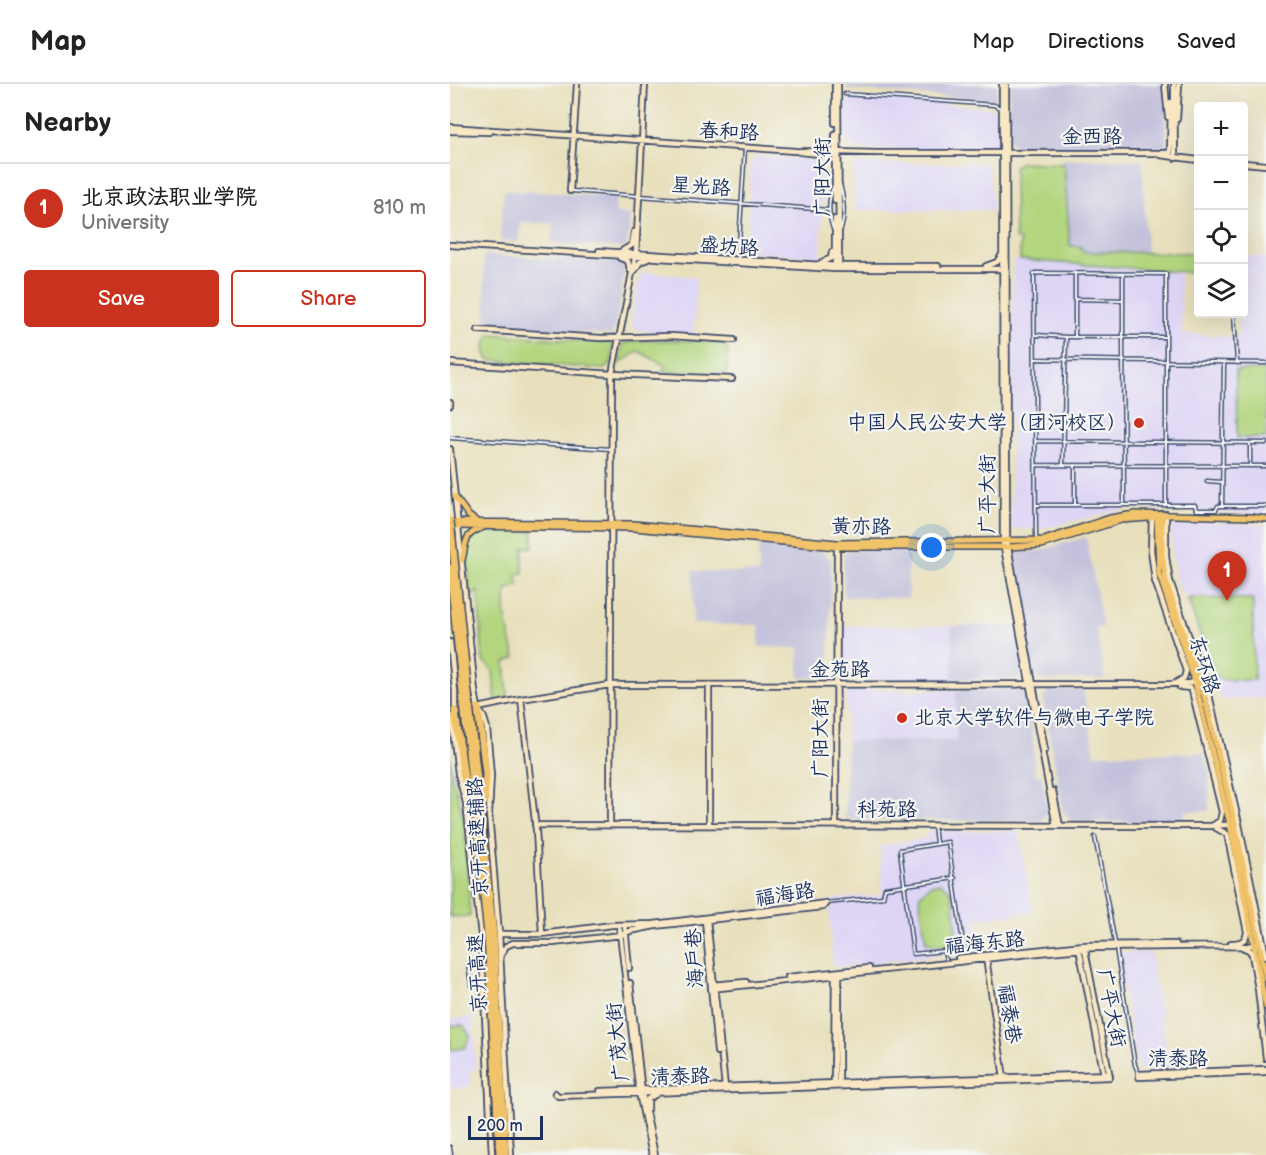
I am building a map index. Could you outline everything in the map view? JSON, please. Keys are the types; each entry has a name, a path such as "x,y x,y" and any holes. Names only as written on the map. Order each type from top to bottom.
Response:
{"highway":[{"name":"京开高速","path":"453,523 451,536 479,816 488,935 500,1155"},
{"name":"京开高速","path":"450,568 493,935 506,1155"},
{"path":"478,708 486,774 479,816"},
{"path":"452,711 464,778 479,816"}],"main road":[{"path":"455,497 469,516 478,522"},
{"name":"黄亦路","path":"1005,544 1054,537 1110,518 1159,515 1263,519"},
{"name":"黄亦路","path":"453,523 612,525 837,545 1042,545 1111,523 1159,515"},
{"name":"东环路","path":"1159,515 1157,549 1161,582 1176,627 1200,681 1200,701 1219,780 1235,824"},
{"name":"东环路","path":"1159,515 1167,586 1200,681 1235,824"},
{"name":"黄亦路","path":"453,523 487,526 612,525"},
{"path":"462,560 467,537 474,531 487,526"},
{"path":"1235,824 1234,842 1245,899 1259,943 1258,964 1266,1009"},
{"path":"1235,824 1266,979"}],"street":[{"path":"570,191 577,84"},
{"path":"610,825 612,374 635,255 645,84"},
{"name":"广阳大街","path":"837,84 837,234 839,248 837,267"},
{"name":"广平大街","path":"1004,84 1002,110 1005,267 1003,286 1005,544 1058,826"},
{"name":"广平大街","path":"1004,84 1005,544"},
{"path":"1165,84 1172,156"},
{"path":"1173,84 1175,137"},
{"path":"1172,156 1179,84"},
{"path":"1170,126 1173,92"},
{"path":"845,94 994,105 1002,110"},
{"path":"994,105 1002,98"},
{"name":"春和路","path":"450,129 805,153 1004,154"},
{"path":"738,261 745,148"},
{"name":"金西路","path":"1004,154 1160,155 1194,159"},
{"path":"1248,163 1266,165"},
{"path":"837,180 831,192 830,210 830,220 837,234"},
{"name":"星光路","path":"570,191 830,210"},
{"path":"615,252 632,245 637,227"},
{"name":"广阳大街","path":"837,234 835,242 837,267"},
{"path":"637,235 643,250 662,255"},
{"path":"817,264 831,258 835,242"},
{"name":"盛坊路","path":"450,243 615,252 654,258 817,264 837,267 1005,267"},
{"name":"盛坊路","path":"450,243 606,255 662,255 837,267 977,269 1005,267"},
{"path":"986,266 999,260 1003,247"},
{"path":"839,248 844,261 863,266"},
{"path":"606,255 628,261 630,280"},
{"path":"630,280 634,277 637,264 654,258"},
{"path":"977,269 996,272 1003,286"},
{"path":"1075,273 1076,337"},
{"path":"1123,273 1124,504"},
{"path":"1036,540 1034,274 1166,274 1166,505"},
{"path":"1075,299 1123,300"},
{"path":"1234,318 1237,363"},
{"path":"478,330 618,338 671,336 734,340"},
{"path":"1036,335 1166,337"},
{"path":"1064,465 1066,337"},
{"path":"1036,359 1266,363"},
{"path":"450,363 612,374 732,379"},
{"path":"1222,506 1224,363"},
{"path":"450,438 611,448"},
{"path":"1036,441 1266,443"},
{"path":"1250,442 1250,466"},
{"name":"京开高速辅路","path":"450,449 457,514 453,523 460,534 478,708 484,718 486,728 491,775 489,814 499,934 511,1155"},
{"path":"1036,465 1266,466"},
{"path":"1075,465 1075,504"},
{"path":"1207,481 1222,482"},
{"path":"1035,505 1195,505 1196,510 1216,510 1218,506 1266,506"},
{"path":"1260,506 1263,519"},
{"path":"450,514 457,514"},
{"path":"1159,515 1152,565 1186,675 1172,684"},
{"path":"1159,515 1175,596 1217,730 1235,824"},
{"path":"451,536 460,534"},
{"name":"广阳大街","path":"836,825 837,545"},
{"path":"1152,565 1157,549"},
{"path":"1167,586 1175,596"},
{"path":"1163,605 1173,617"},
{"path":"1176,627 1176,644"},
{"path":"1188,634 1190,652"},
{"name":"京开高速辅路","path":"450,642 455,691 452,722 458,774 469,820 481,936 492,1155"},
{"name":"金苑路","path":"478,708 610,686 1172,684 1200,681"},
{"path":"1172,684 1192,691 1200,701"},
{"path":"709,685 709,825"},
{"path":"1192,691 1220,801 1222,816 1220,821 1210,826"},
{"path":"522,699 535,825 542,934"},
{"path":"1216,743 1217,730"},
{"path":"1219,757 1226,771"},
{"path":"1211,769 1219,780"},
{"path":"1220,801 1221,788"},
{"name":"科苑路","path":"535,825 1210,826 1235,824"},
{"path":"934,825 936,844"},
{"path":"1210,826 1223,830 1234,842"},
{"path":"1227,834 1247,932 1245,939 1241,942 1227,945"},
{"path":"1095,837 1135,1065 1139,1074"},
{"path":"948,842 964,950 913,954 900,850 936,844 948,842"},
{"path":"826,903 883,897 885,888 955,878"},
{"path":"1244,916 1245,899"},
{"name":"福海路","path":"500,957 506,946 513,943 554,943 623,934 655,926 826,903"},
{"name":"福海路","path":"499,934 542,934 706,920"},
{"name":"海户巷","path":"706,920 723,1088"},
{"name":"广茂大街","path":"622,926 642,1110 653,1155"},
{"path":"1259,943 1266,956"},
{"name":"福海东路","path":"713,987 1081,947 1259,943"},
{"path":"1227,945 1249,950 1258,964"},
{"name":"广平大街","path":"1081,947 1107,1076"},
{"path":"1249,950 1263,1025 1266,1060 1263,1066 1254,1071"},
{"path":"944,951 946,959"},
{"name":"福海东路","path":"837,973 946,959 986,957"},
{"name":"福泰巷","path":"986,957 1004,1078"},
{"path":"468,963 471,985 483,984"},
{"path":"837,973 837,1084"},
{"path":"1263,1025 1266,1009"},
{"path":"621,1090 634,1085 638,1070"},
{"path":"638,1070 646,1085 662,1091"},
{"name":"清泰路","path":"1139,1074 1254,1071 1266,1073"},
{"name":"清泰路","path":"640,1091 558,1096 555,1093 1107,1076"},
{"name":"清泰路","path":"837,1084 1107,1076"},
{"name":"广茂大街","path":"640,1091 648,1120 653,1155"},
{"path":"648,1120 648,1099 662,1091"},
{"path":"615,1094 633,1096 642,1110"},
{"path":"450,1147 451,1155"}],"shaded area":[{"path":"847,84 997,84 997,96 993,101 847,89"},
{"path":"1010,84 1165,84 1166,148 1016,149 1009,141"},
{"path":"850,96 993,108 998,113 999,145 993,151 854,149 845,140 847,99"},
{"path":"756,156 819,160 823,166 821,257 747,251 750,165"},
{"path":"1063,159 1142,160 1147,253 1083,252 1069,246"},
{"path":"988,163 993,210 854,210 854,164"},
{"path":"504,190 616,197 615,213 630,215 627,245 622,248 551,243 553,224 521,222 519,242 500,241"},
{"path":"483,255 621,262 624,268 621,298 612,335 487,326"},
{"name":"中国人民公安大学（团河校区）","path":"1248,256 1266,257 1266,515 1130,508 1041,529 1011,529 1013,260 1180,273 1182,334 1239,337 1237,318 1248,318"},
{"path":"642,272 696,277 694,335 636,330 631,325 635,295"},
{"path":"1175,520 1266,525 1266,698 1221,700 1184,592 1179,592 1172,553 1172,525"},
{"path":"1086,537 1103,627 1096,628 1105,679 1042,680 1033,675 1012,555 1013,552 1038,551"},
{"path":"759,544 820,550 831,560 829,668 823,677 799,678 799,648 759,647 759,625 693,624 693,571 759,573"},
{"path":"849,550 908,550 908,598 844,597 843,553"},
{"path":"843,626 952,626 952,679 872,681 844,678 841,670"},
{"path":"952,626 1016,626 1024,672 1018,679 952,679"},
{"path":"1021,689 1027,695 1035,775 1041,775 1048,812 1041,821 845,819 847,741 956,741 956,690"},
{"name":"北京大学软件与微电子学院","path":"851,690 956,690 957,741 847,741 846,696"},
{"path":"1048,690 1083,690 1095,754 1203,753 1209,772 1209,811 1185,811 1184,821 1072,822 1063,812 1043,698"},
{"path":"926,831 962,831 964,839 964,831 1019,831 1033,912 977,919 970,879 981,950 833,968 829,908 833,908 831,899 882,895 880,846 926,838"},
{"path":"1151,952 1171,1069 1141,1070 1137,1065 1117,953"},
{"path":"473,1017 476,1069 470,1070 471,1087 450,1089 450,1019"}],"green space":[{"path":"1021,162 1064,164 1070,246 1080,246 1084,252 1194,253 1194,273 1020,260 1020,240 1015,239 1014,167"},
{"path":"490,334 613,343 611,364 604,369 489,360 485,347"},
{"path":"655,340 725,344 728,351 727,372 724,374 662,371 666,366 638,351 619,364 622,345 627,342"},
{"path":"1236,370 1266,370 1266,438 1237,438"},
{"path":"533,531 533,547 523,548 523,573 517,575 518,586 507,589 505,597 506,615 515,658 505,662 508,698 496,701 493,670 483,661 478,591 470,599 466,544 475,532"},
{"path":"1188,599 1253,599 1254,680 1224,680 1214,675"},
{"path":"450,753 452,775 464,819 470,916 450,917"},
{"path":"941,883 949,889 952,895 956,921 952,941 943,946 926,942 919,896 930,885"},
{"path":"463,1025 470,1036 465,1048 450,1050 450,1026"}],"place":[{"name":"中国人民公安大学（团河校区）","path":"1139,423"},
{"name":"北京政法职业学院","path":"1227,601"},
{"name":"北京大学软件与微电子学院","path":"902,718"}]}
